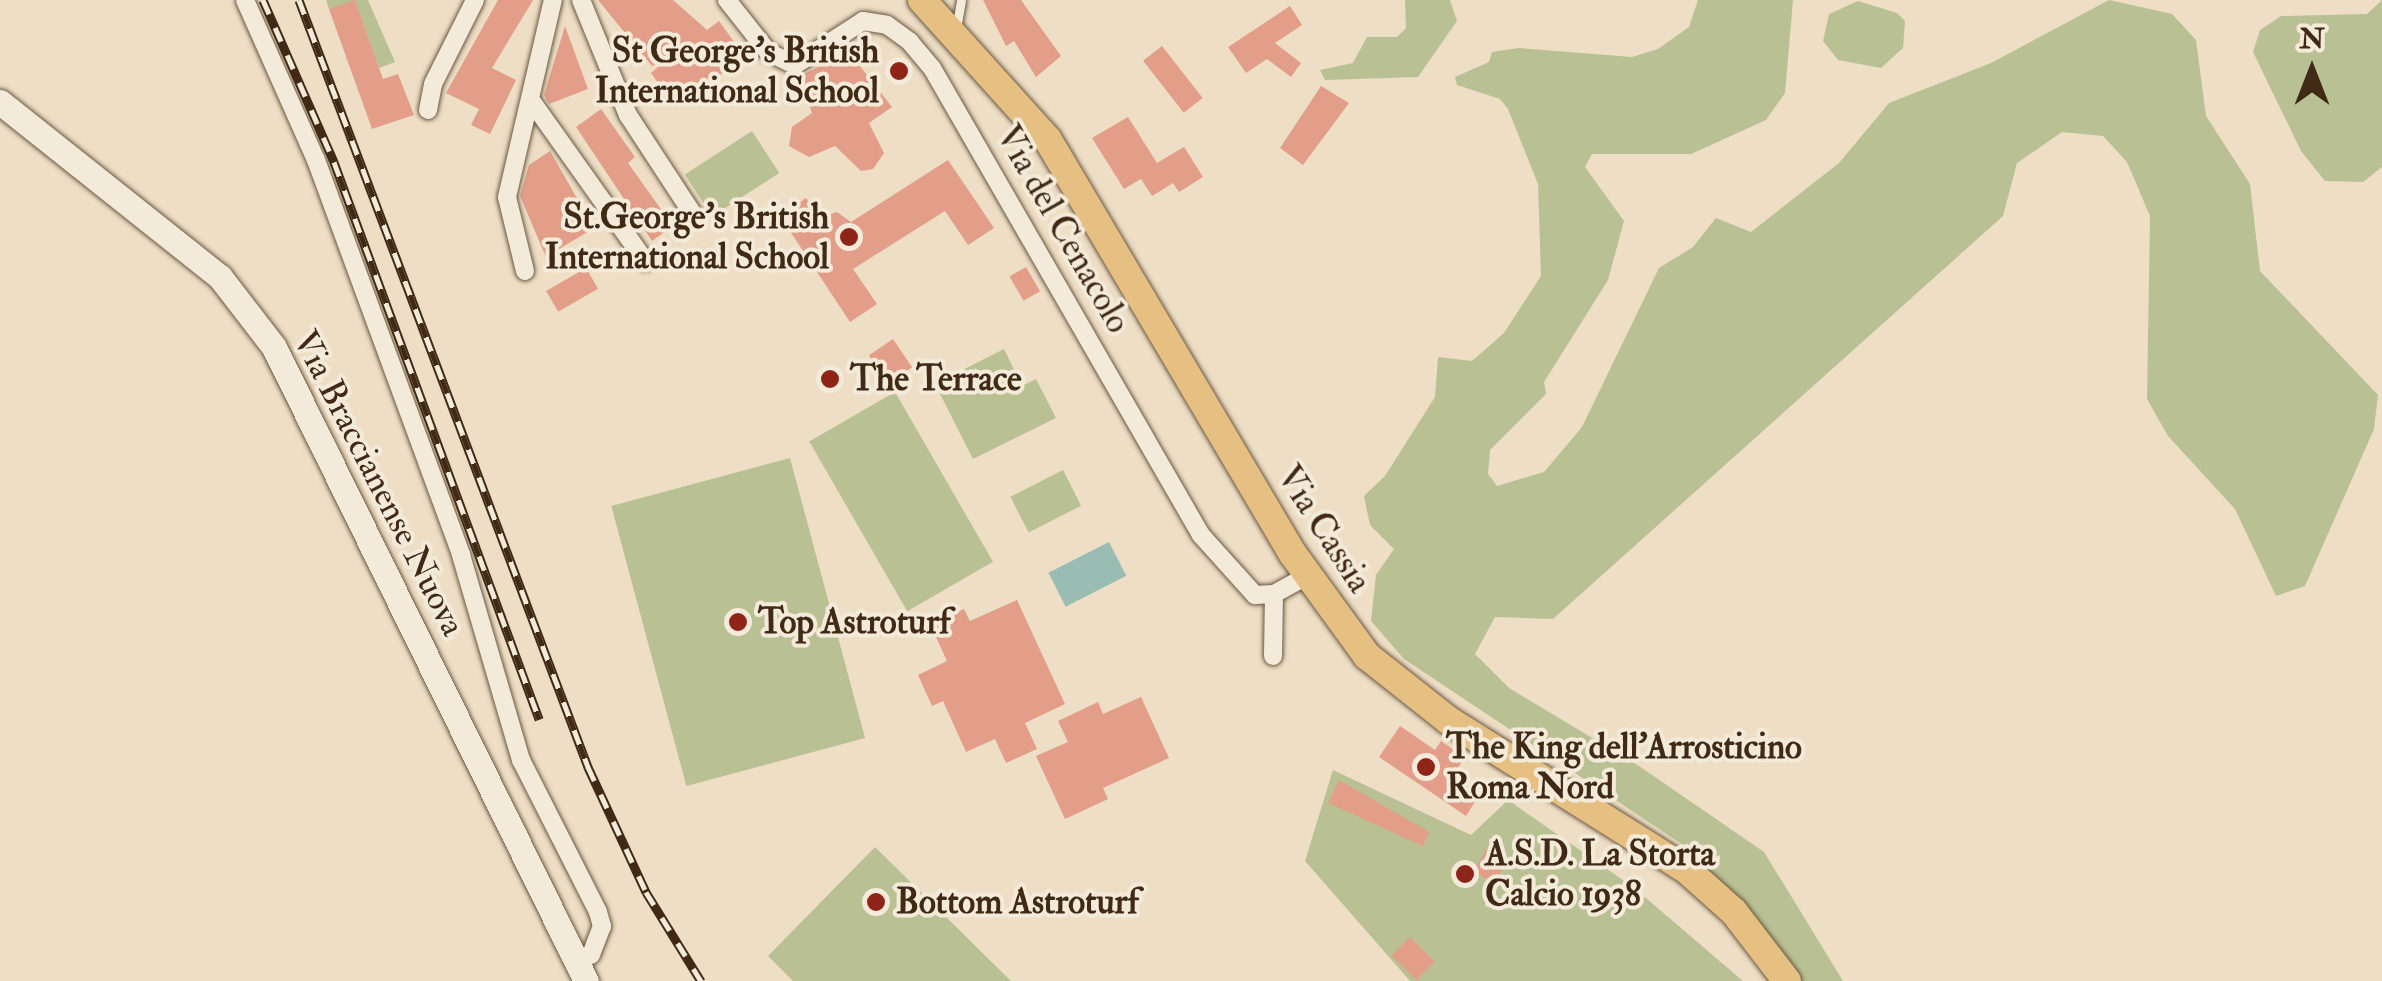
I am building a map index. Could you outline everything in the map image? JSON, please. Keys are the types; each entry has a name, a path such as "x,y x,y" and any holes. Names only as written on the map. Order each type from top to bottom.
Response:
{"main road":[{"name":"Via Cassia","path":"922,0 1021,105 1076,183 1307,576 1367,656 1402,688 1703,882 1787,981"},
{"name":"Via Braccianense Nuova","path":"0,102 220,277 274,347 586,981"}],"street":[{"path":"245,0 316,160 455,537 521,760 598,912 602,926 590,955"},
{"path":"428,110 433,84 475,0"},
{"path":"526,272 507,197 553,0"},
{"path":"580,0 628,116 694,216"},
{"name":"Via del Cenacolo","path":"727,0 768,52 795,65 863,21 887,25 917,49 1201,535 1246,591 1274,594"},
{"path":"530,99 646,261"},
{"path":"1273,656 1274,594 1307,576"}],"lane":[{"path":"954,31 961,0"}],"green space":[{"path":"326,0 368,0 395,62 379,68 355,1 329,9"},
{"path":"1405,0 1450,0 1457,21 1418,77 1325,80 1320,70 1353,63 1367,37 1397,37 1406,28"},
{"path":"1698,0 1793,0 1785,93 1766,120 1691,154 1592,154 1585,167 1624,221 1608,280 1544,382 1546,394 1490,450 1488,474 1497,486 1544,472 1582,427 1659,268 1693,247 1716,218 1751,232 1839,163 1889,103 1991,63 2109,0 2172,14 2196,40 2206,116 2250,184 2260,271 2378,395 2374,429 2305,586 2276,596 2235,509 2168,436 2147,399 2150,216 2127,162 2103,136 2062,132 2017,163 2003,216 1553,619 1495,617 1475,654 1509,688 1639,766 1764,852 1843,981 1789,981 1689,849 1404,659 1371,621 1376,575 1394,549 1370,525 1364,496 1385,476 1435,397 1438,357 1472,361 1504,333 1541,276 1538,184 1508,109 1500,99 1457,85 1455,77 1489,62 1492,52 1519,48 1632,57 1658,49 1689,27"},
{"path":"2382,0 2382,167 2363,182 2325,181 2301,151 2253,52 2260,30 2281,16 2367,14"},
{"path":"1858,1 1897,13 1905,21 1903,48 1881,68 1838,60 1823,41 1829,14"},
{"path":"752,131 779,173 712,217 685,175"},
{"path":"1004,349 1022,386 1036,379 1056,418 973,459 935,384"},
{"path":"895,392 993,562 907,611 809,442"},
{"name":"Top Astroturf","path":"790,458 865,738 686,786 611,506"},
{"path":"1063,470 1081,506 1029,532 1010,497"},
{"name":"A.S.D. La Storta Calcio 1938","path":"1333,770 1471,835 1508,800 1633,887 1743,981 1410,981 1305,861"},
{"name":"Bottom Astroturf","path":"875,847 1011,981 793,981 768,956"}],"water":[{"path":"1109,542 1126,576 1066,607 1048,573"}],"building":[{"path":"355,0 383,79 398,74 414,115 372,129 329,9"},
{"path":"498,0 533,0 492,68 516,80 490,134 471,125 479,109 446,93"},
{"path":"598,0 673,0 707,30 719,21 745,57 675,107 651,73 665,61 652,66"},
{"path":"983,0 1021,0 1061,56 1036,77 1014,41 1006,46"},
{"path":"1290,6 1302,25 1275,43 1301,63 1291,77 1267,59 1246,73 1228,47"},
{"path":"565,26 588,89 549,104 544,95"},
{"path":"1162,46 1203,98 1184,113 1143,61"},
{"path":"849,52 892,107 869,123 884,153 873,169 861,171 835,146 809,157 789,146 792,127 812,113 798,77"},
{"path":"1321,86 1349,103 1303,165 1280,148"},
{"path":"601,109 635,157 628,163 673,226 652,241 576,127"},
{"path":"1128,117 1157,163 1184,147 1203,177 1179,192 1173,183 1152,196 1141,179 1124,189 1092,138"},
{"path":"550,151 594,228 546,257 520,196 529,165"},
{"name":"St.George's British International School","path":"948,160 994,228 968,245 945,211 853,269 877,304 850,322 780,216 806,198 820,218 837,212 851,222"},
{"path":"1026,267 1040,291 1024,301 1010,276"},
{"path":"586,268 598,289 558,312 546,291"},
{"path":"893,339 912,367 888,383 869,355"},
{"path":"1017,600 1065,704 1025,723 1037,749 1006,763 995,739 966,752 943,701 932,706 918,675 947,661 930,624 964,609 970,621"},
{"path":"1141,697 1169,758 1103,788 1108,799 1065,819 1036,756 1068,742 1058,721 1098,702 1103,714"},
{"name":"The King dell'Arrosticino Roma Nord","path":"1400,726 1435,750 1441,741 1465,757 1453,776 1480,794 1466,816 1379,757"},
{"path":"1339,780 1429,832 1423,846 1328,803"},
{"path":"1487,848 1508,860 1494,883 1474,871"},
{"path":"1410,937 1435,962 1416,980 1392,955"}],"railway":[{"path":"263,0 334,162 539,719"},
{"path":"299,0 588,767 646,892 701,981"}],"place":[{"name":"St George's British International School","path":"899,71"},
{"name":"St.George's British International School","path":"849,237"},
{"name":"The Terrace","path":"830,379"},
{"name":"Top Astroturf","path":"738,622"},
{"name":"The King dell'Arrosticino Roma Nord","path":"1426,767"},
{"name":"A.S.D. La Storta Calcio 1938","path":"1465,874"},
{"name":"Bottom Astroturf","path":"876,902"}]}
